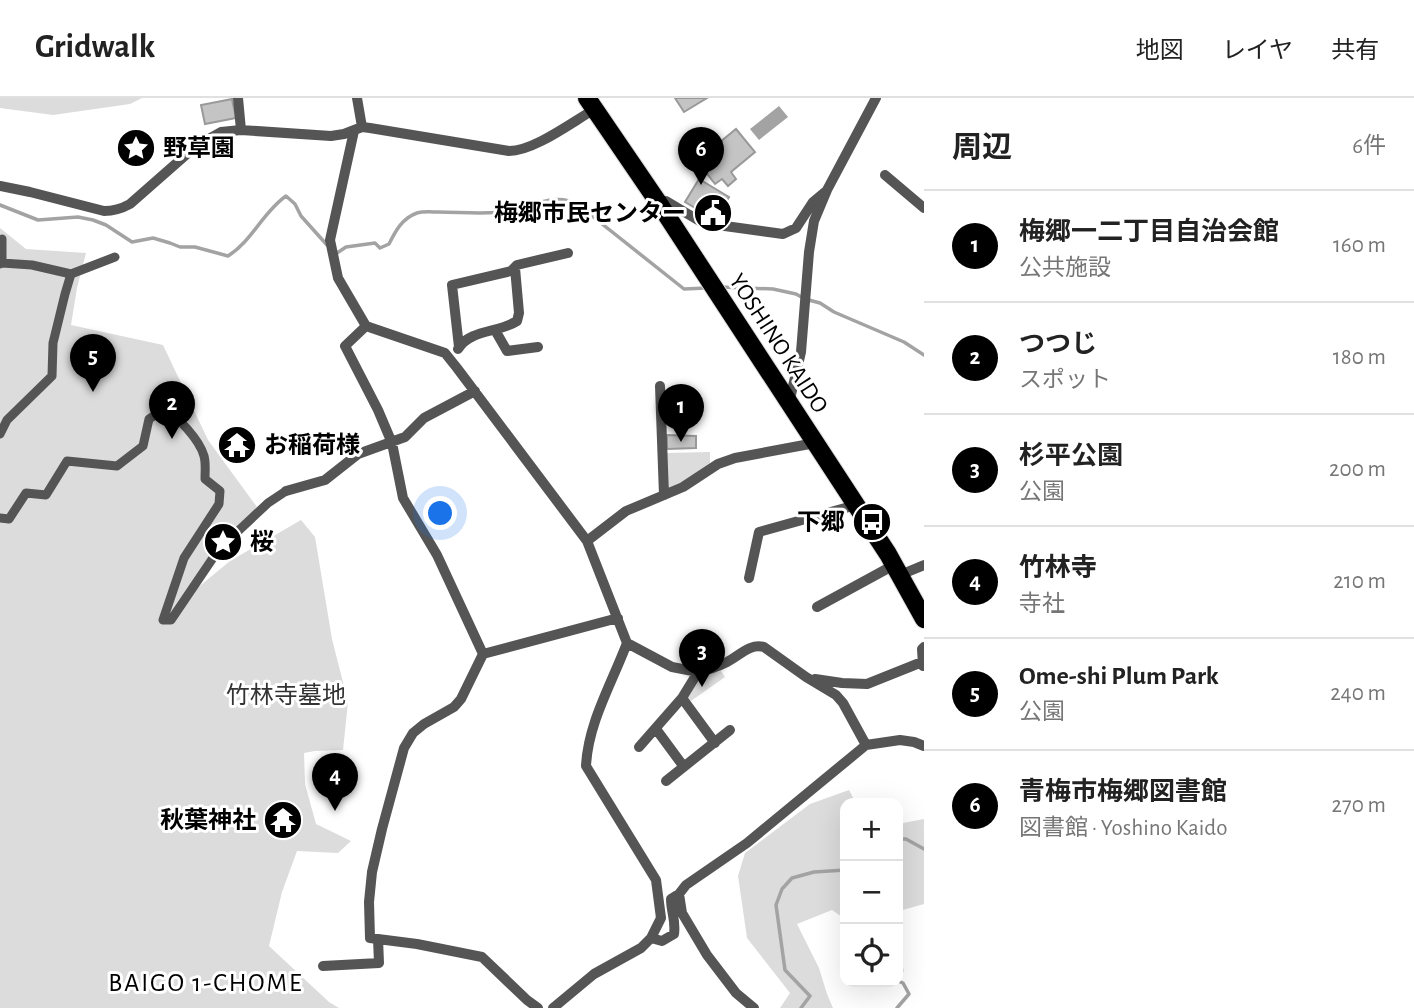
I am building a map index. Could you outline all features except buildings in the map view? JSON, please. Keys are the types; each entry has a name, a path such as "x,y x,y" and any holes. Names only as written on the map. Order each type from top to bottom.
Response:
{"main road":[{"name":"YOSHINO KAIDO","path":"591,104 856,505 924,619"}],"street":[{"path":"238,98 241,130"},
{"path":"357,98 358,129 330,240 338,278 366,326 444,353 475,391 587,541 626,643 593,727 586,753 586,766 656,880 660,918 651,938 640,948 594,974 554,1008"},
{"path":"789,403 801,352 814,221 827,190 876,98"},
{"path":"0,186 112,211 130,204 196,146 221,132 241,130 331,135 358,129 381,129 519,151 536,143 591,104"},
{"path":"885,175 924,208"},
{"path":"660,205 667,201 703,223 783,234 796,228 813,202 827,190"},
{"path":"0,240 2,239 1,264 32,265 71,274 115,257"},
{"path":"459,347 452,285 511,271 517,265 568,253"},
{"path":"451,361 462,343 476,335 512,325 517,321 519,317 515,268"},
{"path":"0,434 7,421 52,376 53,342 71,274"},
{"path":"366,326 345,346 392,443 403,498 437,555 482,653 461,699 454,708 424,724 413,733 404,748 372,872 370,938 482,957 538,1008"},
{"path":"495,330 507,351 538,347"},
{"path":"660,386 664,495"},
{"path":"0,518 9,519 26,493 46,495 67,461 117,466 143,446 149,419 163,410 170,412 201,446 205,458 205,479 220,491 219,504 184,558 163,620 171,620 219,549 268,503 286,491 325,480 358,454 405,437 424,418 475,391"},
{"path":"587,541 626,511 683,487 718,464 735,458 815,443"},
{"path":"749,578 758,532 856,505"},
{"path":"817,607 897,570 924,565"},
{"path":"482,653 618,618"},
{"path":"626,643 672,667 698,671 728,662 752,647 765,647 836,695 866,745"},
{"path":"806,677 867,684 923,665 924,647"},
{"path":"639,747 682,698 698,671"},
{"path":"682,698 715,743"},
{"path":"656,729 684,768"},
{"path":"666,781 730,730"},
{"path":"651,938 662,941 674,934 676,923 671,899 686,885 747,843 866,745 900,740 924,746"},
{"path":"678,894 682,913 707,956 736,993 754,1008"},
{"path":"323,965 379,963 378,939"}],"green space":[{"path":"0,98 142,98 130,104 53,115 0,108"},
{"name":"竹林寺墓地","path":"0,228 26,249 86,253 71,325 163,345 208,440 257,507 190,594 230,561 301,520 315,537 332,639 348,702 343,750 304,753 305,784 316,824 351,841 338,853 297,851 282,892 269,946 329,1002 339,1008 0,1008"},
{"path":"710,452 710,463 686,481 670,488 667,486 666,453"},
{"path":"721,671 725,677 691,701 686,696 700,677"},
{"path":"849,790 853,798 840,798 840,916 832,910 797,924 819,968 833,1008 780,1008 790,993 747,938 738,876 745,853 810,804"},
{"path":"924,819 924,904 903,910 903,823"}],"shaded area":[{"path":"779,106 788,117 759,140 750,129"}],"waterway":[{"path":"0,205 38,220 78,217 93,220 132,242 153,238 180,247 195,247 228,256 244,243 286,196 327,245"},
{"path":"337,253 346,247 375,243 380,248 389,244 403,222 419,212 501,212 560,199 577,204 684,289 706,288"},
{"path":"721,287 773,289 796,294 904,342 924,355"},
{"path":"903,839 924,849"},
{"path":"801,1008 810,996 785,970 776,905 782,889 792,878 814,872 840,870"},
{"path":"897,1008 909,994 903,983"}],"place":[{"name":"野草園","path":"136,148"},
{"name":"青梅市梅郷図書館","path":"701,185"},
{"name":"梅郷市民センター","path":"713,213"},
{"name":"Ome-shi Plum Park","path":"93,392"},
{"name":"つつじ","path":"172,439"},
{"name":"梅郷一二丁目自治会館","path":"681,442"},
{"name":"お稲荷様","path":"237,445"},
{"name":"下郷","path":"872,522"},
{"name":"桜","path":"223,542"},
{"name":"杉平公園","path":"702,687"},
{"name":"竹林寺","path":"335,811"},
{"name":"秋葉神社","path":"283,820"}],"district":[{"name":"BAIGO 1-CHOME","path":"206,982"}]}
